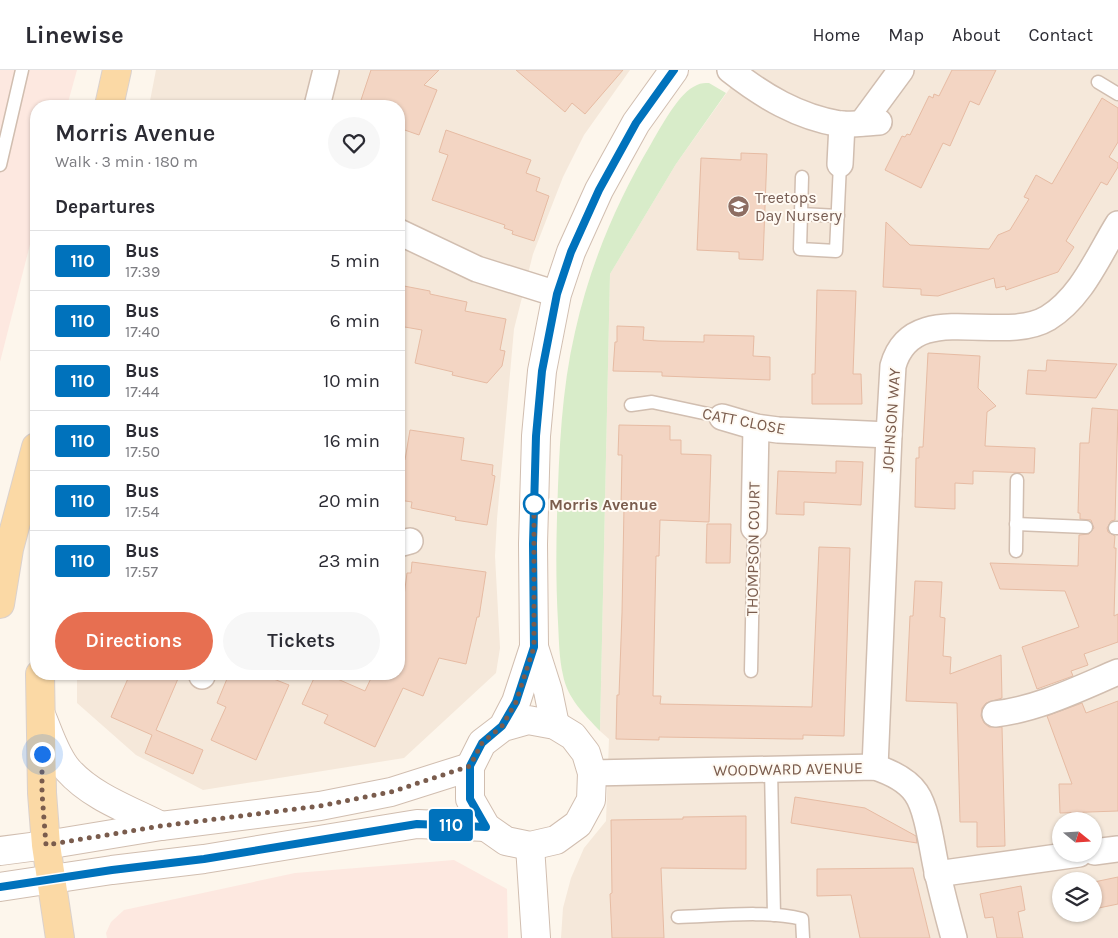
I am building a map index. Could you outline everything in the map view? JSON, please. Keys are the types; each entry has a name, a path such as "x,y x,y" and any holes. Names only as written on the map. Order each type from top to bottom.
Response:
{"main road":[{"path":"110,100 117,70"},
{"path":"0,604 9,549 30,470"},
{"path":"40,680 42,793 46,845 60,938"}],"street":[{"path":"318,100 326,70"},
{"path":"555,725 548,691 534,647 533,544 536,436 542,371 557,294 571,252 599,190 636,123 674,70"},
{"path":"730,70 768,98 789,109 817,118 861,123"},
{"path":"840,164 861,123 901,70"},
{"name":"JOHNSON WAY","path":"875,767 889,435 893,366 896,355 912,335 931,328 1002,328 1030,325 1047,319 1071,300 1118,224"},
{"path":"405,235 468,266 557,294"},
{"name":"CATT CLOSE","path":"722,417 778,430 889,435"},
{"name":"THOMPSON COURT","path":"754,528 756,426"},
{"path":"502,726 528,720 555,725 573,736 586,753 592,774 591,800 578,824 556,840 530,846 506,841 486,827 470,799 470,766 482,743 502,726 516,702 534,647"},
{"path":"996,714 1017,711 1042,703 1118,672"},
{"path":"41,715 56,750 68,770 92,791 161,826"},
{"path":"0,851 161,826 320,806 391,792 470,766"},
{"name":"WOODWARD AVENUE","path":"592,774 875,767 887,771 904,781 916,792 922,804 937,874 954,938"},
{"path":"0,887 112,870 204,859 417,824 486,827"},
{"path":"530,846 536,938"},
{"path":"1102,851 1118,849"},
{"path":"937,874 1052,858"}],"lane":[{"path":"0,165 19,72"},
{"path":"1098,82 1118,94"},
{"path":"802,177 800,249 836,251 840,164"},
{"path":"801,214 838,216"},
{"name":"CATT CLOSE","path":"631,405 652,402 722,417"},
{"path":"1016,551 1017,480"},
{"path":"1016,524 1086,527"},
{"name":"THOMPSON COURT","path":"750,671 754,528"},
{"path":"771,769 774,915"},
{"path":"678,917 774,915 802,919 803,938"}],"shaded area":[{"path":"0,70 77,70 69,100 30,100 30,244 0,362"},
{"path":"156,70 630,70 584,135 563,177 533,254 514,329 495,556 500,648 496,673 404,758 203,790 136,755 77,703 77,680 405,680 405,100 150,100"},
{"path":"743,70 1118,70 1118,938 561,938 563,908 571,878 584,848 606,821 609,739 600,731 610,274 676,164"},
{"path":"454,860 507,889 508,938 107,938 106,933 111,922 124,910 295,873"}],"green space":[{"path":"709,83 726,93 676,164 610,274 600,731 577,706 568,691 563,675 559,649 556,570 558,494 560,447 570,355 581,307 596,259 626,189 677,102 690,89 700,84"}],"building":[{"path":"371,70 439,70 424,85 437,90 419,135 405,130 405,100 361,100"},
{"path":"516,70 623,70 585,114 572,103 565,112"},
{"path":"952,70 996,70 979,105 970,101 950,146 943,143 921,188 885,170 902,136 910,135 929,96 933,98 934,94 939,96"},
{"path":"1102,98 1118,108 1118,142 1109,157 1118,163 1118,167 1107,185 1101,182 1066,241 1074,247 1058,272 1006,290 1005,286 996,288 994,278 938,296 921,295 921,289 883,287 886,222 910,245 989,249 998,235 1010,230 1029,199 1024,197 1036,175 1052,184"},
{"path":"446,130 531,160 526,173 540,178 536,191 549,196 534,241 512,234 513,231 504,228 505,225 432,200 448,155 439,152"},
{"name":"Treetops Day Nursery","path":"741,153 767,154 763,260 739,259 739,252 697,250 701,158 741,160"},
{"path":"405,286 430,291 430,294 467,302 465,311 506,319 500,350 505,351 502,366 487,383 452,375 453,372 415,363 422,330 405,327"},
{"path":"817,290 856,291 853,374 861,374 862,404 812,404 812,374 815,374"},
{"path":"617,326 644,327 643,340 704,342 704,335 754,336 753,356 770,357 770,380 662,376 662,372 613,371"},
{"path":"928,353 980,356 978,388 996,406 987,412 985,446 1035,448 1034,473 973,471 973,484 955,483 955,509 915,507 916,458 919,458 919,447 923,447"},
{"path":"1047,360 1117,364 1096,398 1026,394 1028,370 1046,371"},
{"path":"1092,408 1118,410 1115,520 1111,521 1107,528 1108,532 1115,536 1114,616 1118,614 1118,642 1084,654 1088,665 1071,671 1073,676 1037,689 1022,647 1079,627 1065,591 1000,589 990,563 1078,566 1079,535 1089,534 1094,528 1091,520 1080,519 1080,513 1078,513 1080,443 1089,443"},
{"path":"619,425 670,426 670,440 681,440 681,454 711,455 709,522 660,520 659,556 656,556 653,696 661,696 660,704 812,707 819,547 850,548 844,736 803,735 803,739 659,737 659,740 616,739 622,613 624,507 621,507 622,455 618,455"},
{"path":"410,430 464,438 461,460 493,465 492,475 495,476 487,525 455,520 456,517 411,508 412,502 405,501 405,460"},
{"path":"836,461 863,462 861,505 804,502 804,515 776,514 778,471 836,473"},
{"path":"707,524 731,524 730,563 706,563"},
{"path":"412,562 486,572 479,617 477,617 466,664 439,658 423,696 403,688 375,747 324,723 328,715 302,704 313,680 340,680 365,691 370,680 405,680 405,588 407,573 411,573"},
{"path":"915,581 942,582 940,617 945,618 943,656 951,657 950,674 1001,655 1002,698 986,703 982,708 981,716 984,723 989,727 1002,727 1005,846 977,847 977,822 960,822 957,703 906,701 910,616 913,616"},
{"path":"127,680 177,680 156,730 203,750 193,774 145,753 152,735 111,717"},
{"path":"227,680 276,680 289,685 256,760 211,740 226,707 217,703"},
{"path":"1118,701 1118,811 1060,812 1059,784 1072,784 1047,716 1082,703 1086,713"},
{"path":"795,797 865,808 916,836 917,843 791,823"},
{"path":"746,816 746,869 661,868 664,938 612,938 610,894 612,893 611,820"},
{"path":"913,868 930,938 860,938 851,895 817,896 817,869"},
{"path":"1118,877 1118,904 1102,907 1102,880"},
{"path":"1021,886 1025,910 1018,912 1023,938 997,938 993,917 985,918 980,894"}],"bus line":[{"name":"110","path":"0,887 112,870 204,859 417,824 486,827 470,799 470,766 482,743 502,726 516,702 534,647 533,544 536,436 542,371 557,294 571,252 599,190 636,123 674,70"}],"place":[{"name":"Treetops Day Nursery","path":"739,206"},
{"name":"Morris Avenue","path":"534,504"}],"route":[{"path":"42,754 42,793 46,845 161,826 320,806 391,792 470,766 482,743 502,726 516,702 534,647 534,504"}]}
